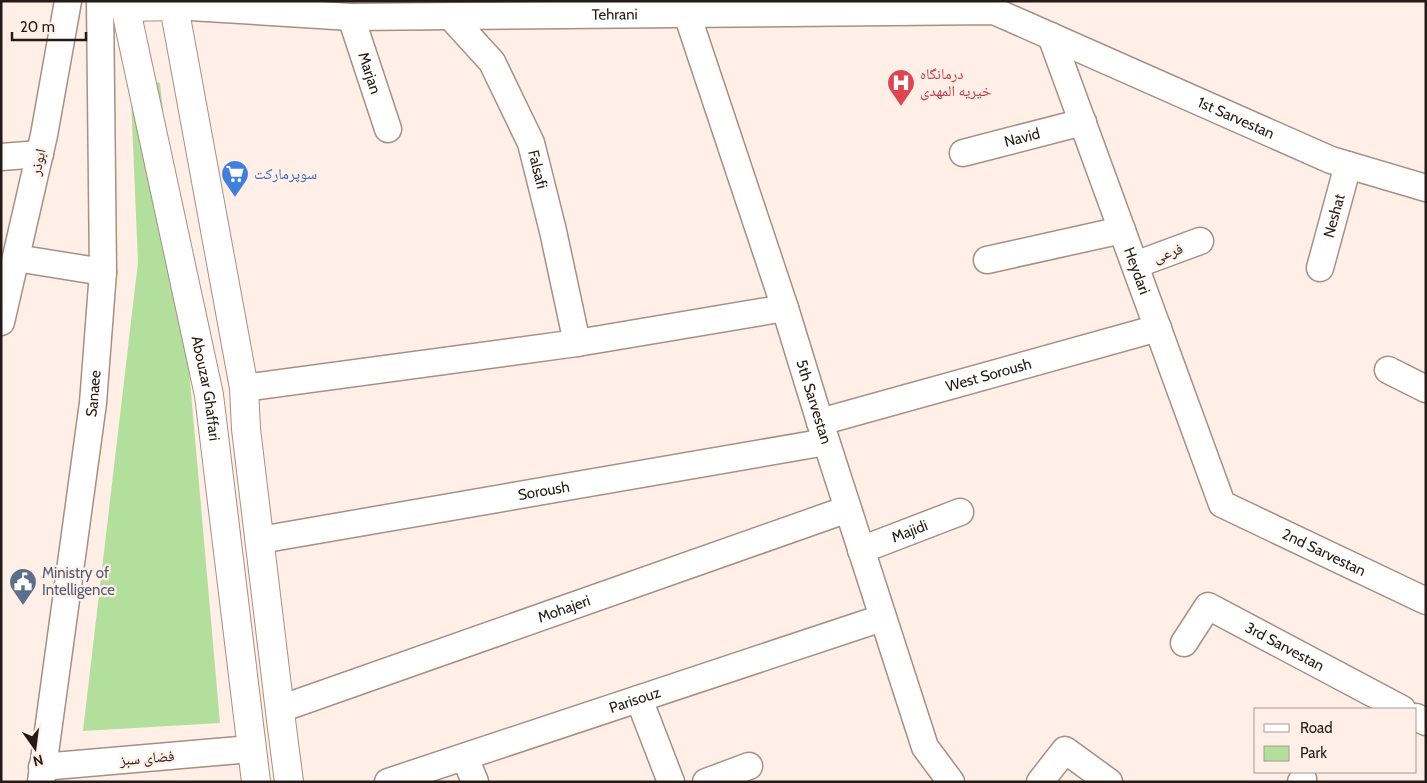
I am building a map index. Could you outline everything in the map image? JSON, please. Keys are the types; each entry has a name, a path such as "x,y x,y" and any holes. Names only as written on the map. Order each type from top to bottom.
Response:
{"main road":[{"path":"125,4 173,4 244,388 246,429 289,782"},
{"name":"Abouzar Ghaffari","path":"125,4 209,395 256,782"}],"street":[{"name":"ابوذر","path":"1,322 40,154 68,1"},
{"name":"Sanaee","path":"42,775 93,403 103,272 100,1"},
{"name":"Tehrani","path":"173,4 351,18 994,11 1051,36"},
{"name":"5th Sarvestan","path":"688,14 785,308 882,618 925,747 951,782"},
{"name":"Falsafi","path":"451,17 492,62 531,143 553,231 577,344"},
{"name":"Marjan","path":"351,18 388,129"},
{"name":"Heydari","path":"1051,36 1222,504"},
{"name":"1st Sarvestan","path":"1051,36 1331,160 1426,188"},
{"name":"Navid","path":"963,153 1082,122"},
{"path":"1,157 40,154"},
{"name":"Neshat","path":"1320,268 1348,165"},
{"path":"987,260 1122,230"},
{"name":"فرعی","path":"1135,265 1200,242"},
{"path":"16,258 103,272"},
{"path":"244,388 577,344 785,308"},
{"name":"West Soroush","path":"823,432 1158,328"},
{"path":"1388,370 1426,389"},
{"name":"Soroush","path":"260,540 823,432"},
{"name":"2nd Sarvestan","path":"1222,504 1426,600"},
{"name":"Mohajeri","path":"280,709 848,509"},
{"name":"Majidi","path":"861,550 960,512"},
{"name":"3rd Sarvestan","path":"1184,643 1208,606 1400,708"},
{"name":"Parisouz","path":"388,782 882,618"},
{"path":"639,699 670,782"},
{"name":"فضای سبز","path":"42,775 251,749"},
{"path":"1040,782 1065,750 1109,782"},
{"path":"465,757 475,782"},
{"path":"706,782 749,766"}],"green space":[{"path":"130,76 160,83 180,267 220,723 83,731 138,262"}],"place":[{"name":"درمانگاه خیریه المهدی","path":"901,107"},
{"name":"سوپرمارکت","path":"235,198"},
{"name":"Ministry of Intelligence","path":"23,606"}]}
